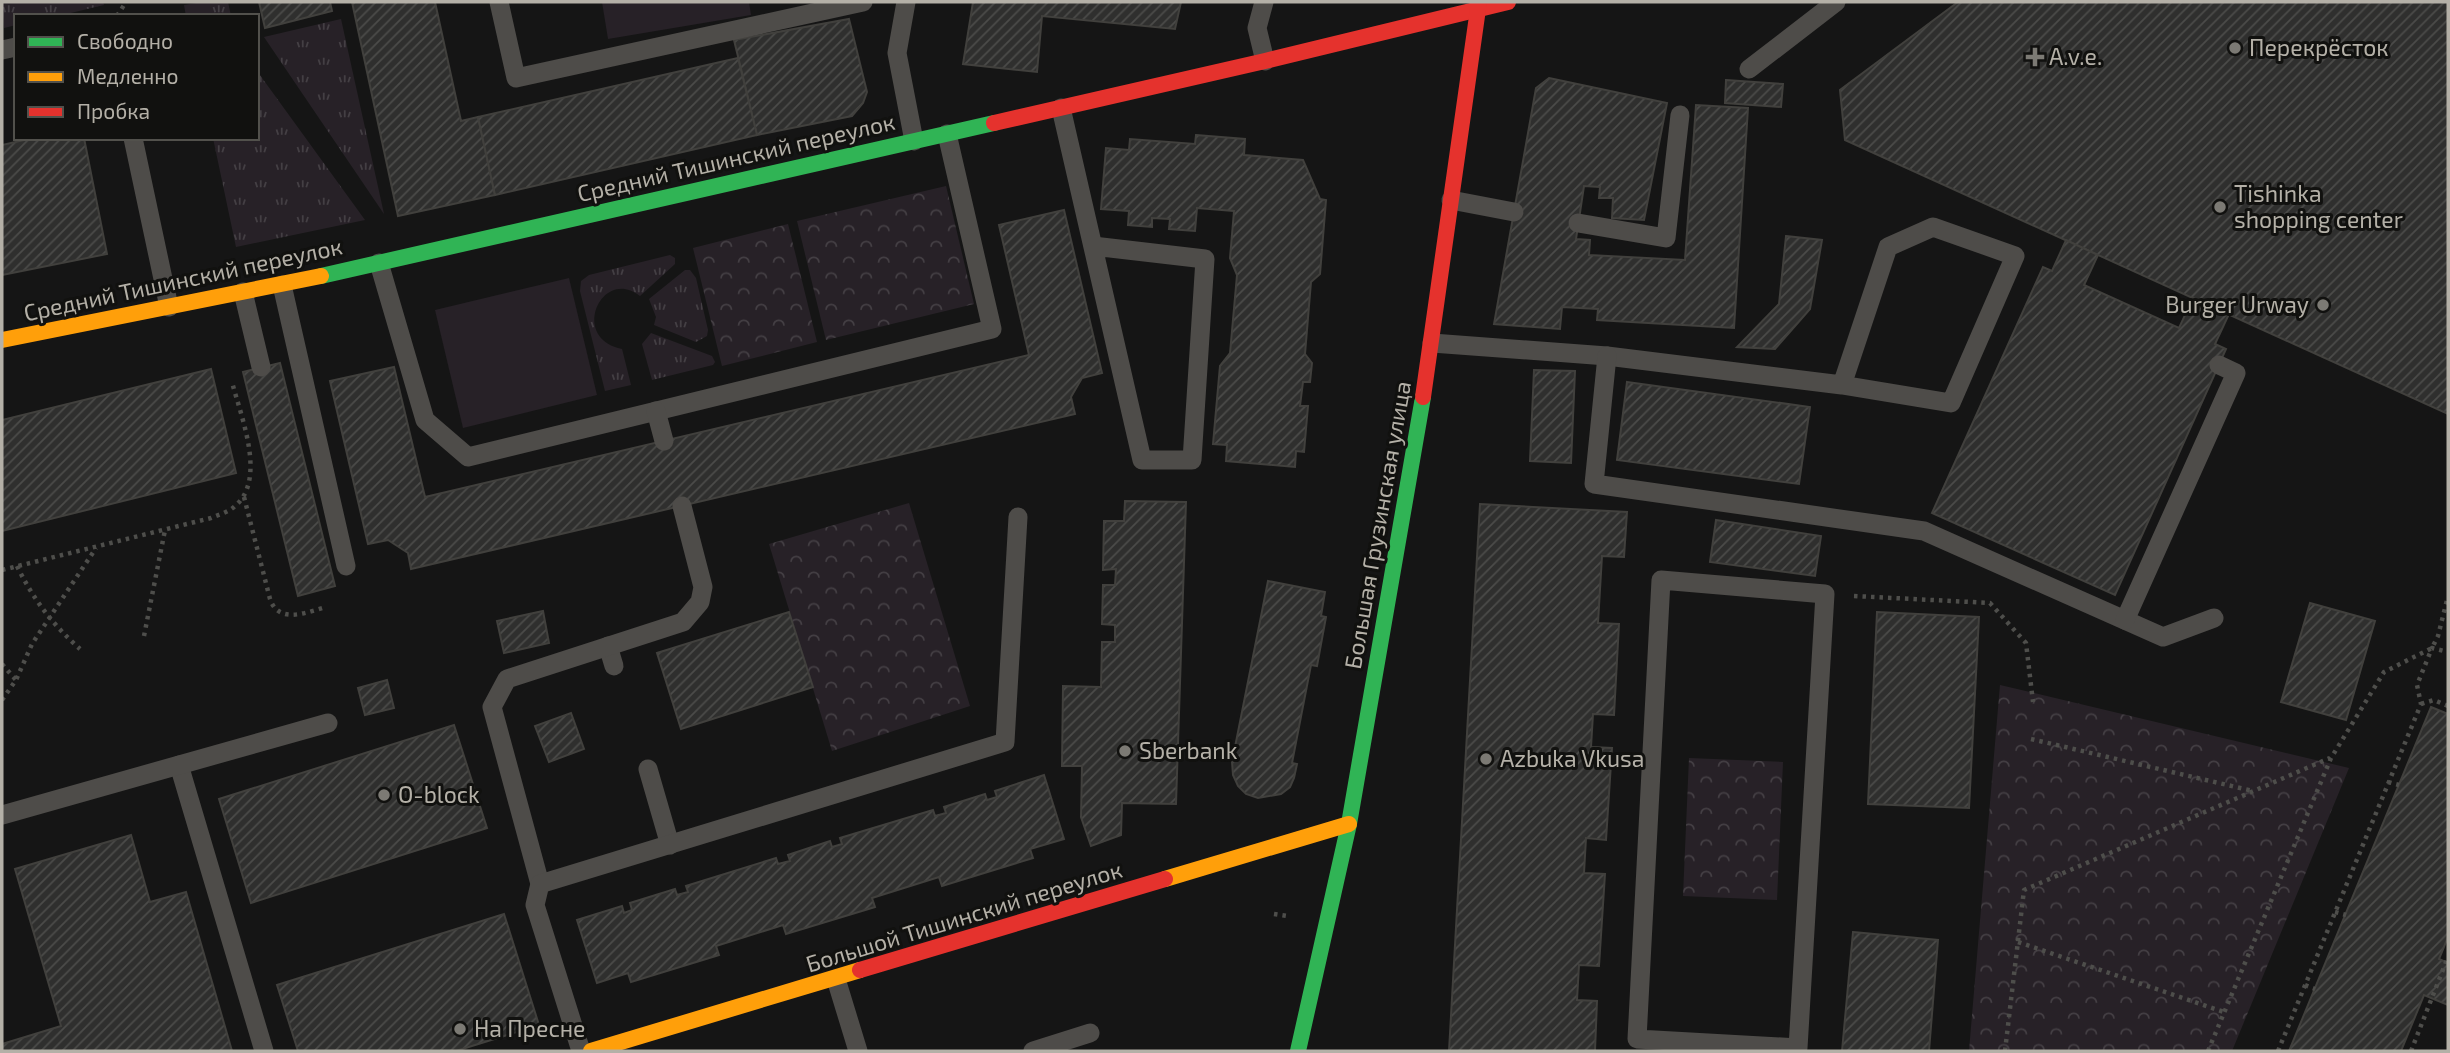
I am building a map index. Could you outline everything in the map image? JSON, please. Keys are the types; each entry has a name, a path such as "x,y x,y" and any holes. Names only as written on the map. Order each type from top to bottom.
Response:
{"street":[{"name":"Средний Тишинский переулок","path":"2,340 282,285 1265,61 1478,6 1508,2"},
{"name":"Большая Грузинская улица","path":"1298,1051 1349,824 1432,343 1478,6"},
{"name":"Большой Тишинский переулок","path":"591,1051 1349,824"}],"lane":[{"path":"499,2 516,78 863,2"},
{"path":"906,2 897,53 914,141"},
{"path":"1264,2 1257,28 1265,61"},
{"path":"1749,69 1836,2"},
{"path":"1061,108 1142,460 1192,460 1205,259 1093,246"},
{"path":"1578,223 1666,238 1680,115"},
{"path":"379,263 425,420 468,457 992,328 947,134"},
{"path":"133,140 169,307"},
{"path":"1451,200 1514,212"},
{"path":"1432,343 1607,356 1951,403 2015,256 1933,227 1888,247 1842,386"},
{"path":"282,285 346,566"},
{"path":"243,292 261,367"},
{"path":"1607,356 1594,484 1924,531 2163,637 2214,618"},
{"path":"2125,620 2236,373 2219,365"},
{"path":"656,411 664,441"},
{"path":"582,1051 535,905 540,884 492,708 507,678 683,622 700,603 703,587 681,506"},
{"path":"540,884 1005,742 1018,517"},
{"path":"1661,580 1825,594 1798,1048 1637,1045 1661,580"},
{"path":"608,646 614,666"},
{"path":"2,815 328,723"},
{"path":"179,765 264,1051"},
{"path":"648,769 670,845"},
{"path":"836,979 859,1051"},
{"path":"1033,1051 1090,1033"}],"path":[{"path":"2,570 211,518 234,508 244,496 251,477 248,445"},
{"path":"244,496 275,610 292,615 326,607"},
{"path":"144,636 165,530"},
{"path":"2,700 16,680 29,651 49,618 97,547"},
{"path":"17,566 49,618 80,649"},
{"path":"1825,594 1990,603 2026,643 2032,702"},
{"path":"2278,1051 2421,704 2417,685 2438,636 2448,596"},
{"path":"2208,1051 2331,758 2384,672 2432,648 2448,652"},
{"path":"2,664 16,680"},
{"path":"2421,704 2434,700 2448,706"},
{"path":"2031,739 2254,791"},
{"path":"2005,1051 2024,890 2331,758"},
{"path":"2388,782 2399,785"},
{"path":"2335,912 2346,915"},
{"path":"1274,914 1289,917"},
{"path":"2018,942 2224,1012"},
{"path":"2411,1051 2448,957"},
{"path":"2305,985 2315,989"}],"green space":[{"path":"2,2 103,2 104,5 66,14 14,14 14,26 4,28"},
{"path":"228,2 231,14 186,14 184,5"},
{"path":"602,2 749,2 751,15 608,39"},
{"path":"341,19 384,214 264,37"},
{"path":"259,74 365,220 236,247 213,140 259,140"},
{"path":"946,186 974,304 826,340 797,221"},
{"path":"788,224 817,342 722,366 693,248"},
{"path":"670,255 675,258 675,264 640,296 626,289 614,290 604,297 597,307 594,319 597,332 606,342 622,349 631,385 605,391 580,291 581,281 589,275"},
{"path":"685,270 690,270 696,278 708,330 707,336 696,342 654,325 656,317 649,299"},
{"path":"569,278 597,395 463,428 435,310"},
{"path":"651,333 712,356 715,362 713,365 652,380 642,344"},
{"path":"909,503 970,706 832,751 769,544"},
{"path":"2000,685 2349,768 2232,1051 1969,1051"},
{"path":"1689,758 1783,762 1777,900 1683,896"}],"building":[{"path":"259,2 330,2 332,11 265,28"},
{"path":"352,2 435,2 461,121 478,117 495,195 398,216"},
{"path":"973,2 1181,2 1175,29 1042,16 1037,72 963,64"},
{"name":"Tishinka shopping center","path":"1958,2 2448,2 2448,414 1845,140 1840,90"},
{"path":"849,19 867,92 863,103 852,116 757,135 734,40"},
{"path":"738,58 757,135 495,195 478,117"},
{"path":"1549,78 1667,103 1644,220 1612,218 1613,198 1599,198 1600,187 1584,186 1576,239 1590,240 1589,255 1685,260 1696,105 1748,108 1734,328 1597,320 1598,309 1562,307 1560,329 1494,324 1536,88"},
{"path":"1726,80 1783,84 1781,107 1725,103"},
{"path":"1196,135 1245,139 1244,155 1303,160 1320,199 1326,200 1320,274 1311,282 1305,354 1312,363 1310,382 1303,382 1300,406 1308,406 1304,452 1296,451 1295,467 1226,461 1227,445 1213,444 1220,366 1230,353 1237,275 1230,258 1234,211 1197,208 1195,231 1169,229 1170,219 1152,218 1152,227 1128,225 1129,211 1101,209 1106,148 1129,150 1130,139 1195,144"},
{"path":"24,140 84,140 107,254 2,275 2,145"},
{"path":"1064,210 1102,373 1082,378 1071,397 1075,414 411,569 408,553 388,540 368,544 330,381 394,367 425,497 1029,355 999,225"},
{"path":"1786,236 1822,240 1810,309 1775,349 1737,347 1779,304"},
{"path":"2066,240 2098,255 2084,285 2179,328 2193,298 2229,314 2215,344 2226,349 2115,595 1932,513 2043,267 2052,271"},
{"path":"280,363 335,586 298,596 243,372"},
{"path":"211,369 236,473 2,531 2,420"},
{"path":"1534,370 1575,371 1571,463 1530,461"},
{"path":"1627,382 1810,407 1799,484 1617,460"},
{"path":"1125,501 1186,502 1176,804 1122,803 1121,835 1091,846 1081,817 1082,766 1062,766 1063,686 1101,687 1102,642 1115,642 1115,625 1102,624 1103,585 1115,585 1116,569 1103,570 1104,521 1124,521"},
{"path":"1480,504 1627,512 1624,557 1602,556 1598,623 1619,624 1614,715 1593,714 1591,747 1612,748 1606,840 1586,838 1584,873 1605,874 1599,966 1579,965 1577,1000 1597,1001 1595,1051 1449,1051"},
{"path":"1716,520 1821,536 1815,576 1710,562"},
{"path":"1268,581 1325,592 1321,616 1326,617 1317,666 1311,665 1292,763 1297,764 1294,778 1290,787 1281,794 1258,798 1246,794 1238,786 1233,775 1232,762"},
{"path":"2310,603 2375,621 2346,720 2281,702"},
{"path":"543,611 549,643 504,653 497,621"},
{"path":"789,612 813,687 681,729 657,653"},
{"path":"1877,612 1979,617 1969,808 1868,804"},
{"path":"387,680 394,708 365,715 358,688"},
{"path":"2431,707 2448,714 2448,937 2439,959 2448,963 2448,1005 2424,995 2401,1051 2289,1051"},
{"path":"571,713 584,749 549,762 535,726"},
{"path":"454,725 487,828 251,903 219,799"},
{"path":"1044,775 1064,839 1030,849 1033,858 942,886 939,877 872,898 875,907 786,934 783,925 716,946 719,955 631,982 628,973 597,983 577,920 622,906 624,913 632,910 630,903 675,889 677,895 688,892 686,886 776,858 778,864 790,861 788,855 830,841 832,847 842,844 840,838 933,810 935,816 946,813 944,807 985,794 987,800 997,797 995,791"},
{"path":"131,835 150,902 186,892 232,1051 2,1051 2,1044 61,1026 15,869"},
{"path":"504,914 539,1025 456,1051 298,1051 277,985"},
{"path":"1853,932 1938,940 1929,1051 1842,1051"}],"traffic: fast":[{"path":"321,276 994,123"},
{"path":"1298,1051 1349,824 1423,397"}],"traffic: slow":[{"path":"2,340 321,276"},
{"path":"1165,879 1349,824"},
{"path":"591,1051 860,970"}],"traffic: jam":[{"path":"1423,397 1479,2"},
{"path":"994,123 1508,2"},
{"path":"860,970 1165,879"}],"place":[{"name":"Перекрёсток","path":"2235,48"},
{"name":"A.v.e.","path":"2035,57"},
{"name":"Tishinka shopping center","path":"2220,207"},
{"name":"Burger Urway","path":"2323,305"},
{"name":"Sberbank","path":"1125,751"},
{"name":"Azbuka Vkusa","path":"1486,759"},
{"name":"O-block","path":"384,795"},
{"name":"На Пресне","path":"460,1029"}]}
